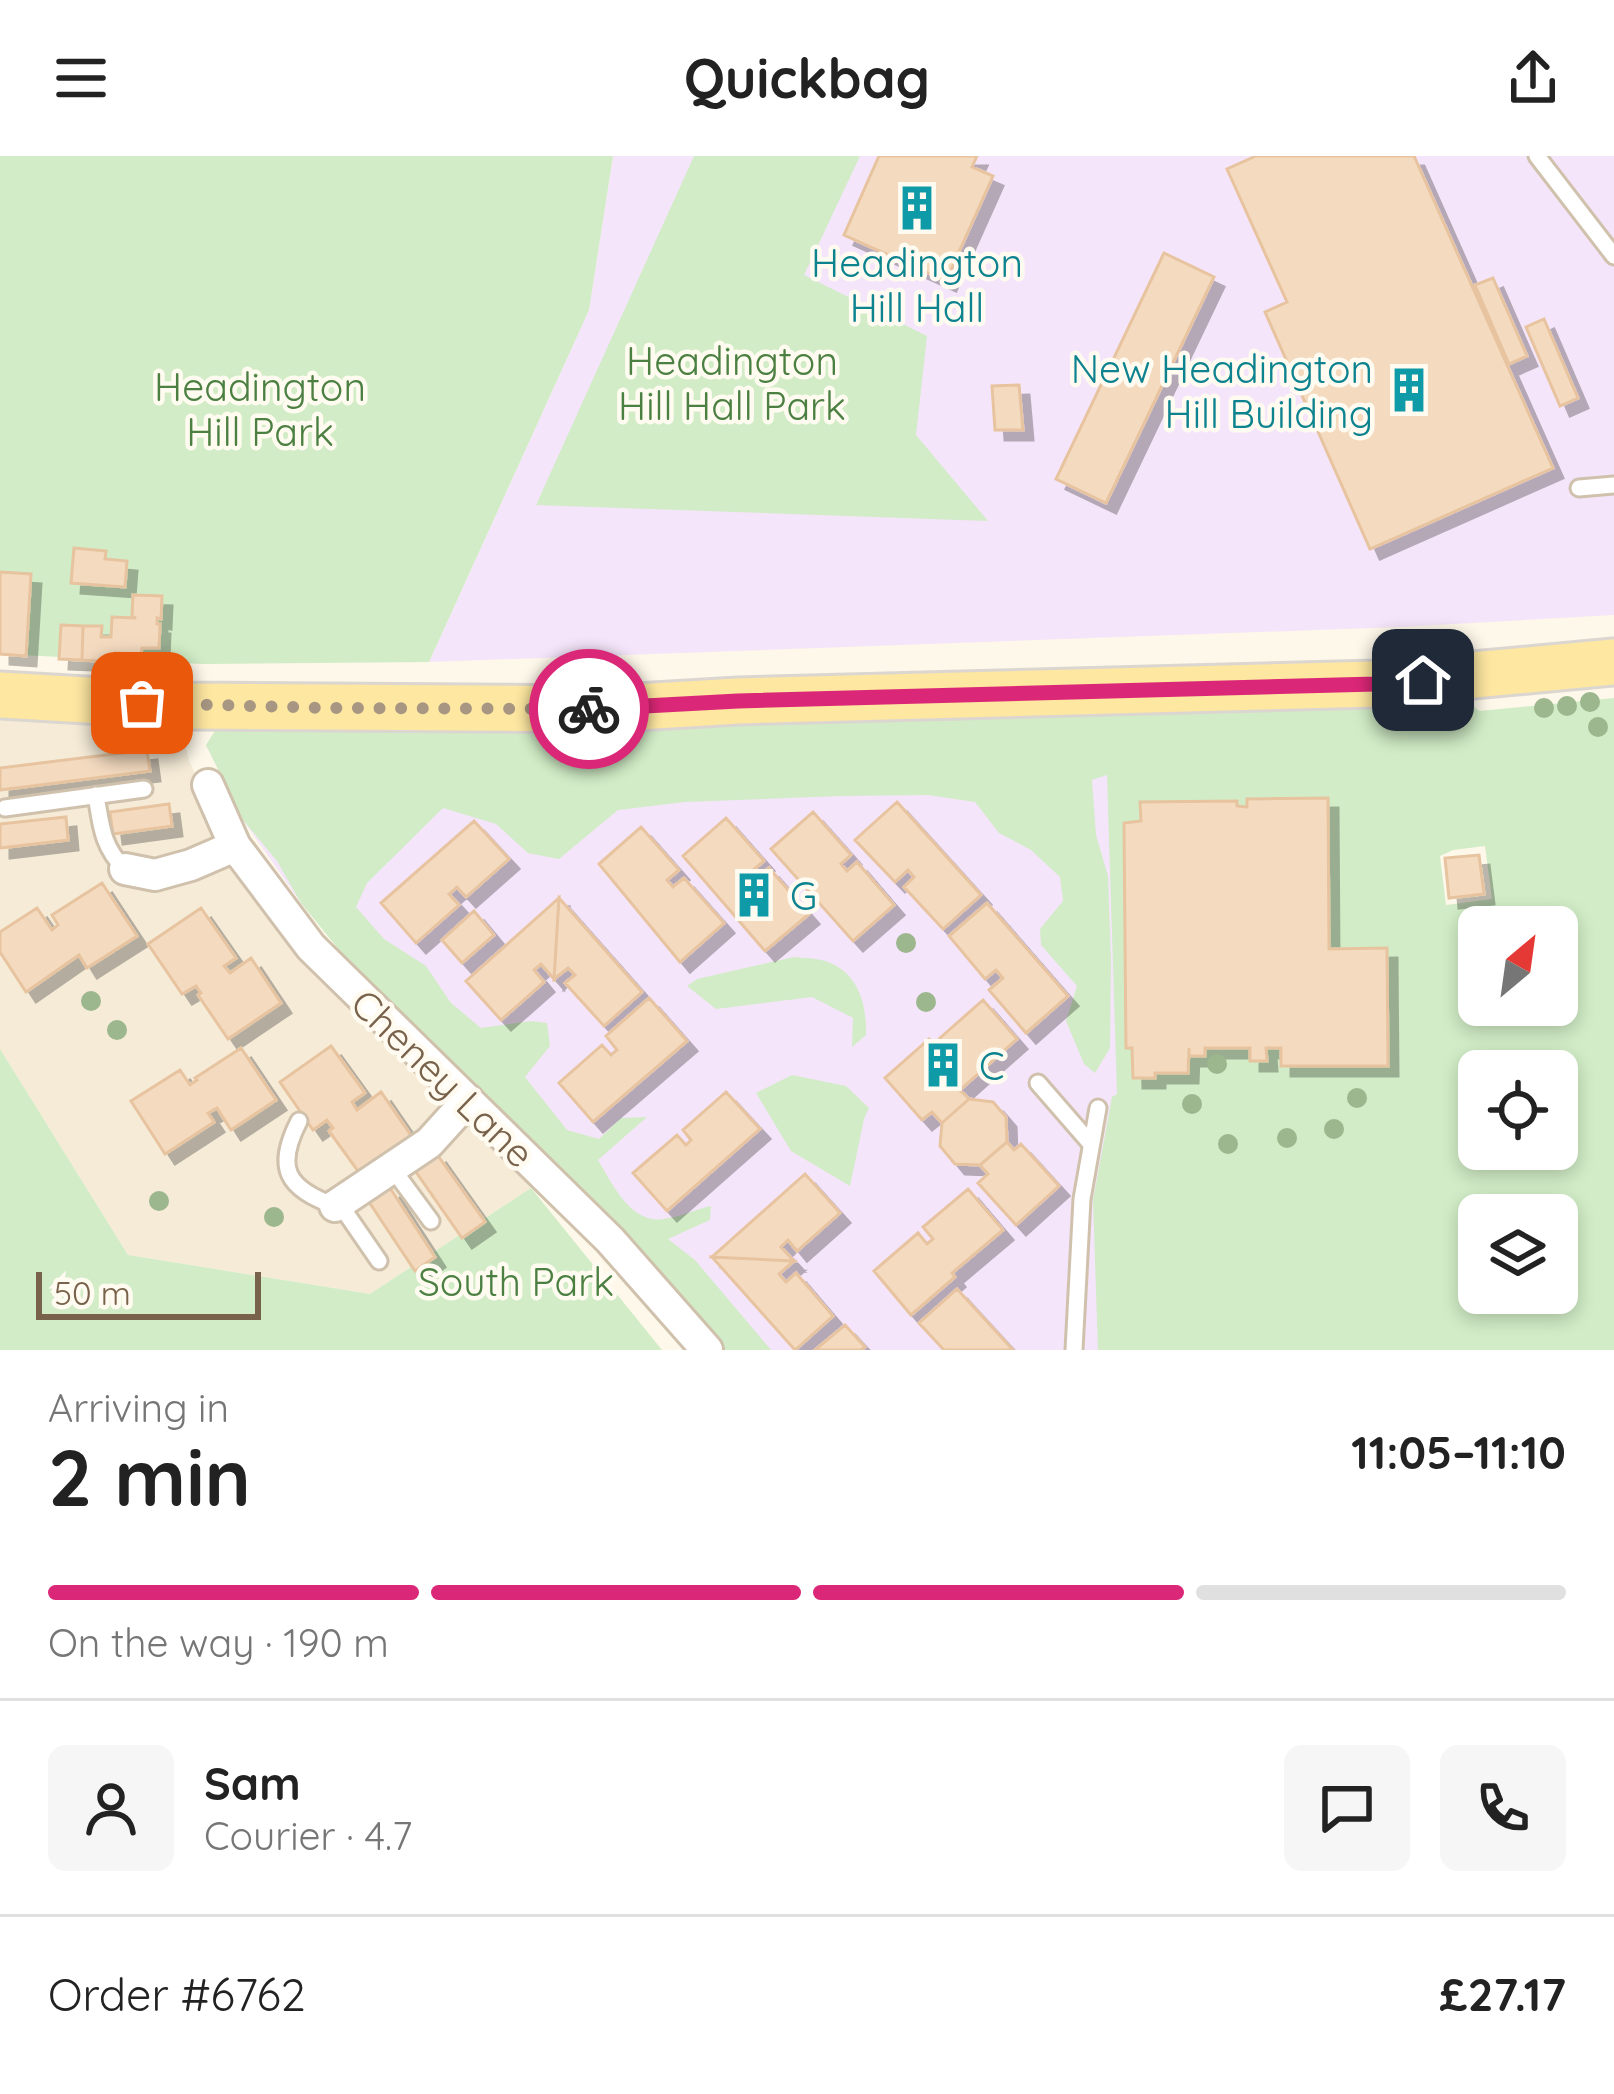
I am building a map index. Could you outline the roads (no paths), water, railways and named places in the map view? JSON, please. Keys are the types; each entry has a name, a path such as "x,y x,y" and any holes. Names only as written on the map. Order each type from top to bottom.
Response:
{"main road":[{"path":"0,695 189,706 604,709 738,701 1376,684 1614,662"}],"street":[{"name":"Cheney Lane","path":"208,785 235,846 311,947 610,1240 707,1350"},
{"path":"125,869 155,875 235,846"},
{"path":"337,1204 429,1143 467,1100"}],"lane":[{"path":"1537,156 1614,256"},
{"path":"1580,488 1614,484"},
{"path":"5,808 144,789"},
{"path":"96,796 111,856 125,869"},
{"path":"1039,1083 1091,1144"},
{"path":"1074,1350 1082,1199 1098,1108"},
{"path":"298,1121 284,1165 292,1180 310,1197 337,1204 380,1262"},
{"path":"392,1168 431,1222"}],"place":[{"name":"Headington Hill Hall","path":"917,208"},
{"name":"New Headington Hill Building","path":"1409,390"},
{"name":"G","path":"754,895"},
{"name":"C","path":"943,1065"}],"park label":[{"name":"Headington Hill Hall Park","path":"732,382"},
{"name":"Headington Hill Park","path":"260,408"},
{"name":"South Park","path":"516,1281"}]}
